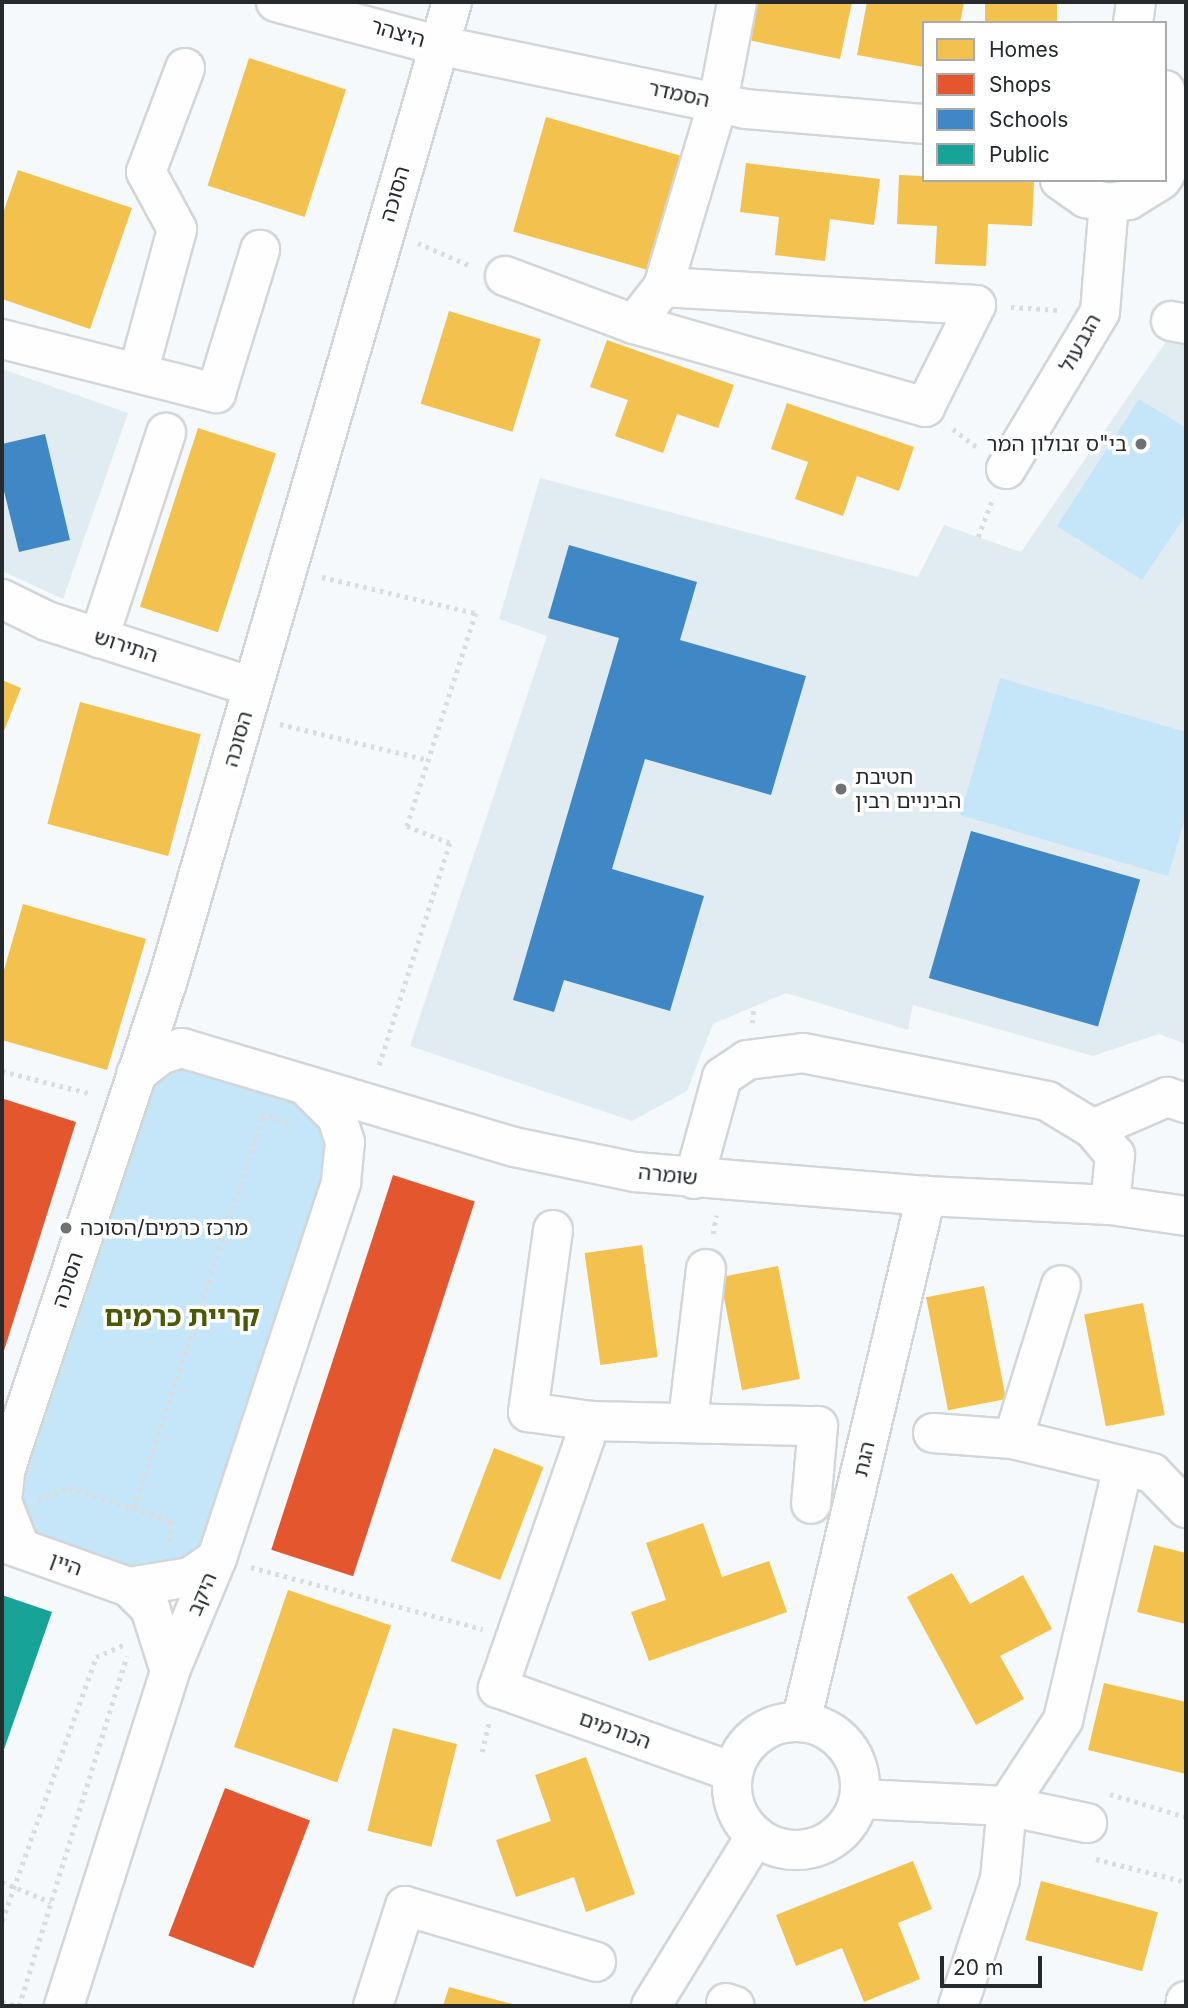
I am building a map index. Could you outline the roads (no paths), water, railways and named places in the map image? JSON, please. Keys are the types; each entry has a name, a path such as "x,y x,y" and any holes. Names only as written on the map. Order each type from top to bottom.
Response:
{"street":[{"name":"היצהר","path":"276,2 438,45"},
{"name":"הסוכה","path":"7,1509 132,1088 167,983 452,2"},
{"path":"634,324 663,286 718,102 737,2"},
{"path":"1133,21 1136,2"},
{"name":"הסמדר","path":"438,45 745,108 922,124"},
{"path":"138,373 177,229 146,172 185,68"},
{"path":"1167,93 1175,107 1177,154"},
{"path":"1062,182 1086,198 1109,203 1129,200 1158,182"},
{"name":"הגבעול","path":"1006,469 1100,312 1109,203"},
{"path":"2,339 216,393 260,250"},
{"path":"505,276 634,324 925,407 976,304 663,286"},
{"path":"99,638 166,433"},
{"name":"התירוש","path":"2,599 248,701"},
{"name":"שומרה","path":"167,983 181,1025 217,1056"},
{"name":"שומרה","path":"132,1088 160,1055 182,1048 217,1056 307,1087 514,1147 635,1172 926,1196 1122,1208 1186,1216"},
{"path":"708,1179 722,1077 747,1059 803,1054 1047,1101 1093,1129 1115,1156 1122,1208"},
{"name":"היקב","path":"67,2005 170,1671 217,1558 341,1182 345,1142 337,1116 307,1087"},
{"path":"1093,1129 1167,1097 1186,1103"},
{"name":"היקב","path":"341,1182 365,1145 382,1128 414,1118"},
{"name":"הגת","path":"801,1722 926,1196"},
{"name":"שומרה","path":"1122,1208 1186,1238"},
{"path":"553,1230 527,1412 592,1421 688,1420 818,1426 811,1504"},
{"path":"688,1420 706,1269"},
{"path":"1013,1439 1061,1285"},
{"name":"הכורמים","path":"592,1421 498,1688 733,1773"},
{"path":"933,1433 1013,1439 1152,1473 1180,1506 1186,1508"},
{"path":"958,2006 1000,1879 1007,1806 1063,1720 1123,1466"},
{"name":"היין","path":"7,1509 147,1586 150,1608 170,1671"},
{"path":"147,1586 190,1577 217,1558"},
{"path":"801,1722 823,1727 841,1739 854,1757 860,1777 860,1799 845,1828 818,1847 775,1847 755,1836 735,1808 733,1773 750,1740 765,1730 801,1722"},
{"path":"860,1799 1007,1806 1087,1823"},
{"path":"651,2006 755,1836"},
{"path":"373,2006 405,1906 596,1962"}],"place":[{"name":"בי\"ס זבולון המר","path":"1141,444"},
{"name":"חטיבת הביניים רבין","path":"841,789"},
{"name":"מרכז כרמים/הסוכה","path":"66,1228"}],"district":[{"name":"קריית כרמים","path":"182,1316"}]}
